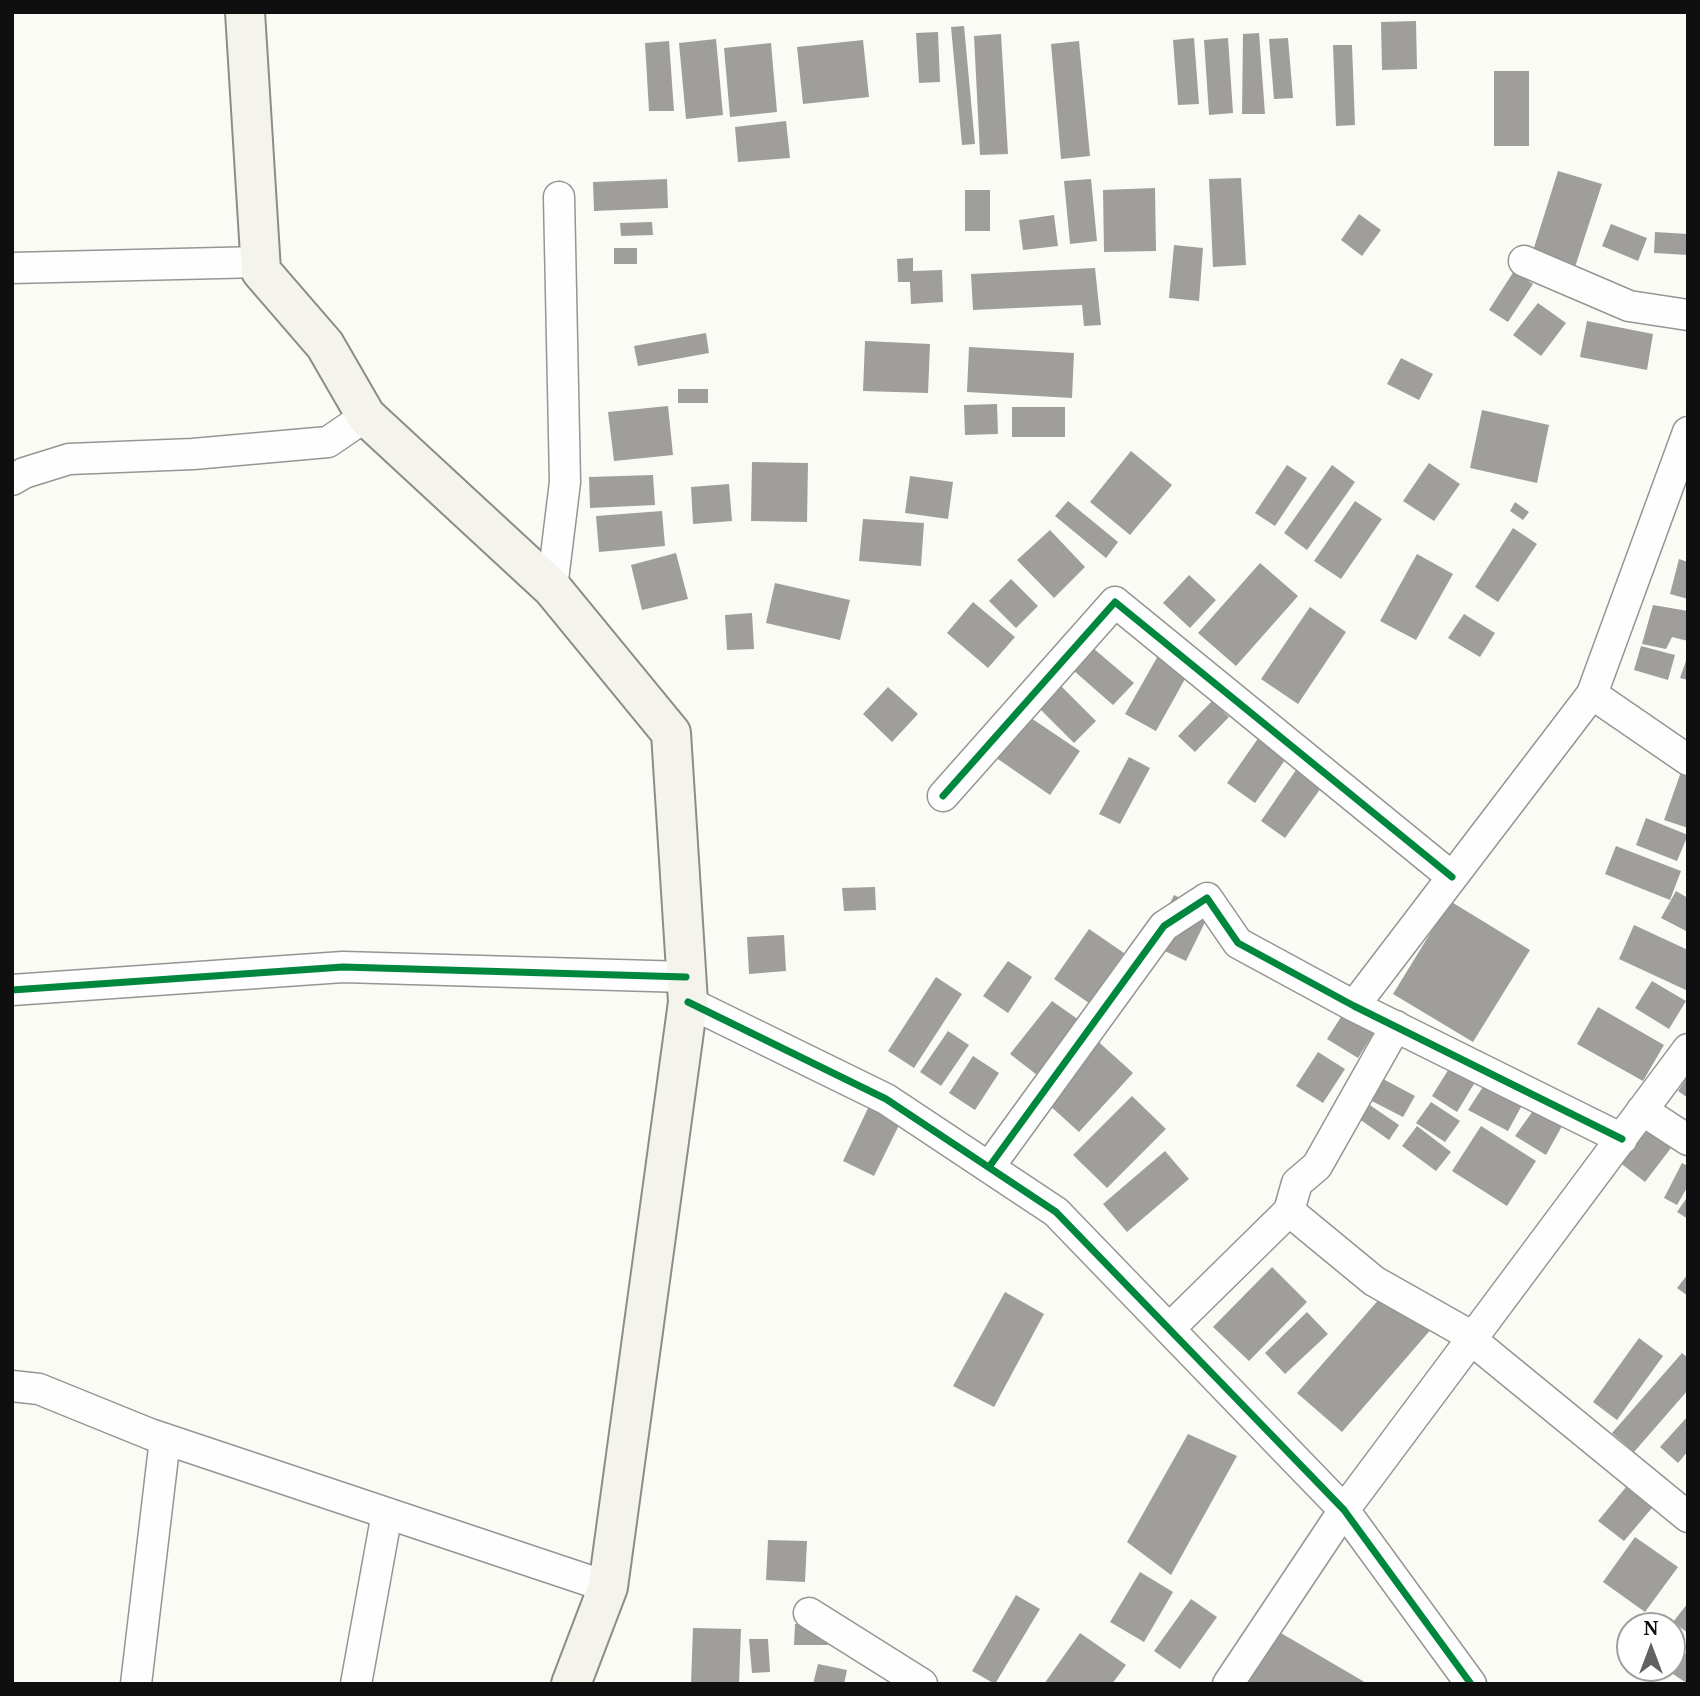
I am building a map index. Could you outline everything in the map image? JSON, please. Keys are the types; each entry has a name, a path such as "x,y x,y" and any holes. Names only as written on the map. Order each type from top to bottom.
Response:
{"main road":[{"path":"245,12 261,271 325,345 366,416 552,588 671,733 687,990 608,1587 571,1684"}],"street":[{"path":"552,588 565,482 559,197"},
{"path":"1524,261 1629,306 1688,315"},
{"path":"12,268 261,262"},
{"path":"12,480 24,472 69,459 193,454 328,442 366,416"},
{"path":"1354,1006 1592,694 1688,432"},
{"path":"943,796 1115,602 1452,877"},
{"path":"1592,694 1688,760"},
{"path":"989,1167 1164,926 1207,898 1238,943 1354,1006 1622,1139"},
{"path":"12,990 343,967 687,990 886,1099 1056,1212 1344,1510 1471,1684"},
{"path":"1170,1329 1289,1211 1297,1183 1317,1166 1396,1026"},
{"path":"1228,1684 1344,1510 1688,1049"},
{"path":"1642,1110 1688,1140"},
{"path":"1289,1211 1374,1281 1473,1337 1473,1341 1688,1517"},
{"path":"12,1386 39,1390 165,1439 608,1587"},
{"path":"136,1684 165,1439"},
{"path":"356,1684 387,1513"},
{"path":"809,1613 922,1684"}],"building":[{"path":"1416,21 1417,69 1382,70 1381,22"},
{"path":"964,26 975,144 962,145 951,27"},
{"path":"938,32 940,82 919,83 916,33"},
{"path":"1259,33 1265,114 1242,114 1243,34"},
{"path":"1001,34 1008,154 980,155 974,36"},
{"path":"1194,38 1199,104 1178,105 1173,40"},
{"path":"1228,38 1233,113 1209,115 1204,40"},
{"path":"1288,38 1293,98 1274,99 1269,39"},
{"path":"716,39 723,115 686,119 679,43"},
{"path":"863,40 869,97 803,104 797,47"},
{"path":"669,41 674,111 649,111 645,43"},
{"path":"1079,41 1090,156 1061,159 1051,44"},
{"path":"771,43 777,112 730,117 724,48"},
{"path":"1333,45 1352,45 1355,125 1336,126"},
{"path":"1494,71 1529,71 1529,146 1494,146"},
{"path":"786,121 790,158 738,162 735,127"},
{"path":"1558,171 1602,184 1575,267 1532,254"},
{"path":"1241,178 1246,265 1213,267 1209,179"},
{"path":"667,179 668,208 594,211 593,182"},
{"path":"1091,179 1097,241 1070,244 1064,181"},
{"path":"1155,188 1156,251 1104,252 1103,190"},
{"path":"965,190 990,190 990,231 965,231"},
{"path":"1359,214 1381,230 1362,256 1341,240"},
{"path":"1054,215 1058,246 1023,250 1019,220"},
{"path":"652,222 653,235 621,236 620,223"},
{"path":"1611,224 1647,238 1638,261 1602,246"},
{"path":"1655,232 1688,234 1688,255 1654,253"},
{"path":"1174,245 1203,248 1199,301 1169,298"},
{"path":"614,248 637,248 637,264 614,264"},
{"path":"913,258 913,271 942,270 943,302 911,304 910,282 898,282 897,259"},
{"path":"1095,268 1101,325 1084,326 1082,305 973,310 971,274"},
{"path":"1514,271 1533,284 1508,322 1489,310"},
{"path":"1538,303 1566,323 1541,356 1513,335"},
{"path":"1587,321 1653,334 1647,370 1580,357"},
{"path":"706,333 709,353 638,366 634,346"},
{"path":"865,341 930,344 928,393 863,391"},
{"path":"969,347 1074,353 1072,398 967,392"},
{"path":"1401,358 1433,374 1419,400 1387,384"},
{"path":"678,389 708,389 708,403 678,403"},
{"path":"997,404 998,434 965,435 964,405"},
{"path":"668,406 673,455 614,461 608,412"},
{"path":"1012,407 1065,407 1065,437 1012,437"},
{"path":"1482,410 1549,425 1537,483 1470,468"},
{"path":"1131,451 1172,485 1130,535 1090,502"},
{"path":"752,462 808,463 807,522 751,521"},
{"path":"1429,463 1460,484 1434,521 1403,501"},
{"path":"1287,465 1307,478 1275,526 1255,513"},
{"path":"1332,465 1355,482 1307,550 1284,533"},
{"path":"653,475 655,505 590,508 589,477"},
{"path":"910,476 953,482 948,519 905,513"},
{"path":"729,484 732,521 693,524 691,487"},
{"path":"1068,501 1118,542 1106,558 1055,516"},
{"path":"1355,501 1382,519 1341,579 1314,561"},
{"path":"1515,502 1529,512 1523,520 1510,511"},
{"path":"662,511 665,546 599,552 596,516"},
{"path":"863,519 924,523 921,566 859,561"},
{"path":"1513,528 1537,544 1498,602 1475,587"},
{"path":"1050,530 1085,567 1054,598 1017,560"},
{"path":"676,553 688,599 642,610 631,565"},
{"path":"1417,554 1453,574 1416,640 1380,621"},
{"path":"1679,559 1688,562 1688,599 1670,594"},
{"path":"1260,563 1298,596 1236,666 1198,633"},
{"path":"1189,575 1216,600 1190,628 1163,603"},
{"path":"1011,579 1038,606 1016,628 989,601"},
{"path":"775,583 850,600 840,640 766,623"},
{"path":"973,602 1015,637 988,668 947,633"},
{"path":"1653,605 1688,611 1688,641 1672,637 1666,649 1642,644"},
{"path":"1310,607 1346,632 1298,704 1261,679"},
{"path":"752,613 754,649 727,650 725,615"},
{"path":"1464,614 1495,633 1480,657 1448,638"},
{"path":"1641,646 1675,655 1668,680 1634,670"},
{"path":"1093,648 1134,683 1113,705 1073,670"},
{"path":"1159,654 1190,670 1156,731 1125,714"},
{"path":"1688,655 1688,680 1680,678"},
{"path":"1055,680 1096,721 1074,743 1033,702"},
{"path":"888,687 918,714 892,742 863,714"},
{"path":"1212,701 1229,717 1195,752 1178,736"},
{"path":"1025,714 1080,751 1050,795 995,757"},
{"path":"1259,737 1287,757 1255,803 1227,783"},
{"path":"1129,757 1150,768 1120,824 1099,814"},
{"path":"1296,770 1321,788 1285,838 1261,821"},
{"path":"1681,772 1688,775 1688,828 1664,820"},
{"path":"1646,818 1688,835 1677,861 1636,845"},
{"path":"1616,846 1681,871 1670,900 1605,874"},
{"path":"875,887 876,910 844,911 842,888"},
{"path":"1676,891 1688,898 1688,932 1661,918"},
{"path":"1174,895 1210,912 1186,961 1150,944"},
{"path":"1450,901 1530,950 1473,1042 1393,994"},
{"path":"1634,925 1688,950 1688,991 1619,959"},
{"path":"1089,929 1124,953 1089,1003 1054,979"},
{"path":"784,935 786,971 749,974 747,937"},
{"path":"1008,961 1032,977 1008,1013 983,996"},
{"path":"936,977 962,994 914,1068 888,1051"},
{"path":"1652,981 1686,1001 1669,1029 1635,1008"},
{"path":"1052,1001 1079,1020 1037,1075 1010,1054"},
{"path":"1348,1006 1380,1023 1358,1058 1327,1039"},
{"path":"1598,1007 1664,1045 1643,1081 1577,1044"},
{"path":"948,1031 969,1045 941,1086 920,1072"},
{"path":"1091,1035 1133,1073 1079,1132 1037,1094"},
{"path":"1318,1052 1345,1069 1323,1103 1296,1086"},
{"path":"973,1056 999,1073 975,1110 949,1093"},
{"path":"1455,1059 1480,1074 1457,1112 1432,1096"},
{"path":"1372,1073 1415,1096 1403,1117 1360,1095"},
{"path":"1688,1076 1688,1098 1678,1091"},
{"path":"1488,1079 1527,1096 1508,1131 1468,1110"},
{"path":"1132,1096 1166,1129 1107,1188 1073,1155"},
{"path":"1358,1097 1399,1125 1389,1140 1348,1111"},
{"path":"1540,1101 1567,1117 1546,1155 1515,1136"},
{"path":"1431,1102 1460,1121 1445,1142 1416,1123"},
{"path":"869,1106 901,1121 874,1176 843,1161"},
{"path":"1636,1122 1671,1148 1645,1182 1610,1155"},
{"path":"1417,1126 1451,1152 1436,1171 1402,1146"},
{"path":"1481,1126 1536,1161 1507,1206 1452,1171"},
{"path":"1165,1151 1189,1179 1127,1232 1103,1204"},
{"path":"1682,1163 1688,1166 1688,1186 1677,1205 1664,1198"},
{"path":"1688,1196 1688,1219 1677,1212"},
{"path":"1272,1267 1307,1302 1249,1361 1213,1327"},
{"path":"1688,1274 1688,1296 1677,1288"},
{"path":"1388,1289 1433,1327 1342,1432 1297,1393"},
{"path":"1005,1292 1044,1314 994,1407 953,1386"},
{"path":"1307,1312 1328,1334 1285,1374 1265,1353"},
{"path":"1639,1338 1663,1356 1617,1420 1593,1402"},
{"path":"1682,1353 1688,1358 1688,1390 1634,1452 1612,1433"},
{"path":"1688,1416 1688,1451 1678,1463 1660,1447"},
{"path":"1188,1434 1237,1456 1171,1575 1127,1542"},
{"path":"1626,1487 1652,1508 1624,1541 1598,1521"},
{"path":"1635,1537 1678,1567 1645,1612 1603,1582"},
{"path":"768,1540 807,1541 805,1582 766,1580"},
{"path":"1140,1572 1173,1592 1144,1642 1110,1622"},
{"path":"1016,1595 1040,1609 995,1684 972,1671"},
{"path":"1191,1599 1217,1617 1180,1669 1154,1651"},
{"path":"1688,1603 1688,1633 1686,1612 1681,1612"},
{"path":"795,1624 828,1624 828,1645 794,1645"},
{"path":"693,1628 741,1629 739,1684 691,1684"},
{"path":"1274,1629 1368,1684 1242,1684"},
{"path":"1080,1633 1126,1665 1112,1684 1044,1684"},
{"path":"749,1639 768,1639 770,1672 752,1673"},
{"path":"1686,1654 1688,1655 1688,1684 1685,1682"},
{"path":"818,1664 847,1670 844,1684 813,1684"}],"cycle path":[{"path":"943,796 1115,602 1452,877"},
{"path":"989,1167 1164,926 1207,898 1238,943 1354,1006 1622,1139"},
{"path":"12,990 343,967 686,977"},
{"path":"688,1002 886,1099 1056,1212 1344,1510 1471,1684"}]}
